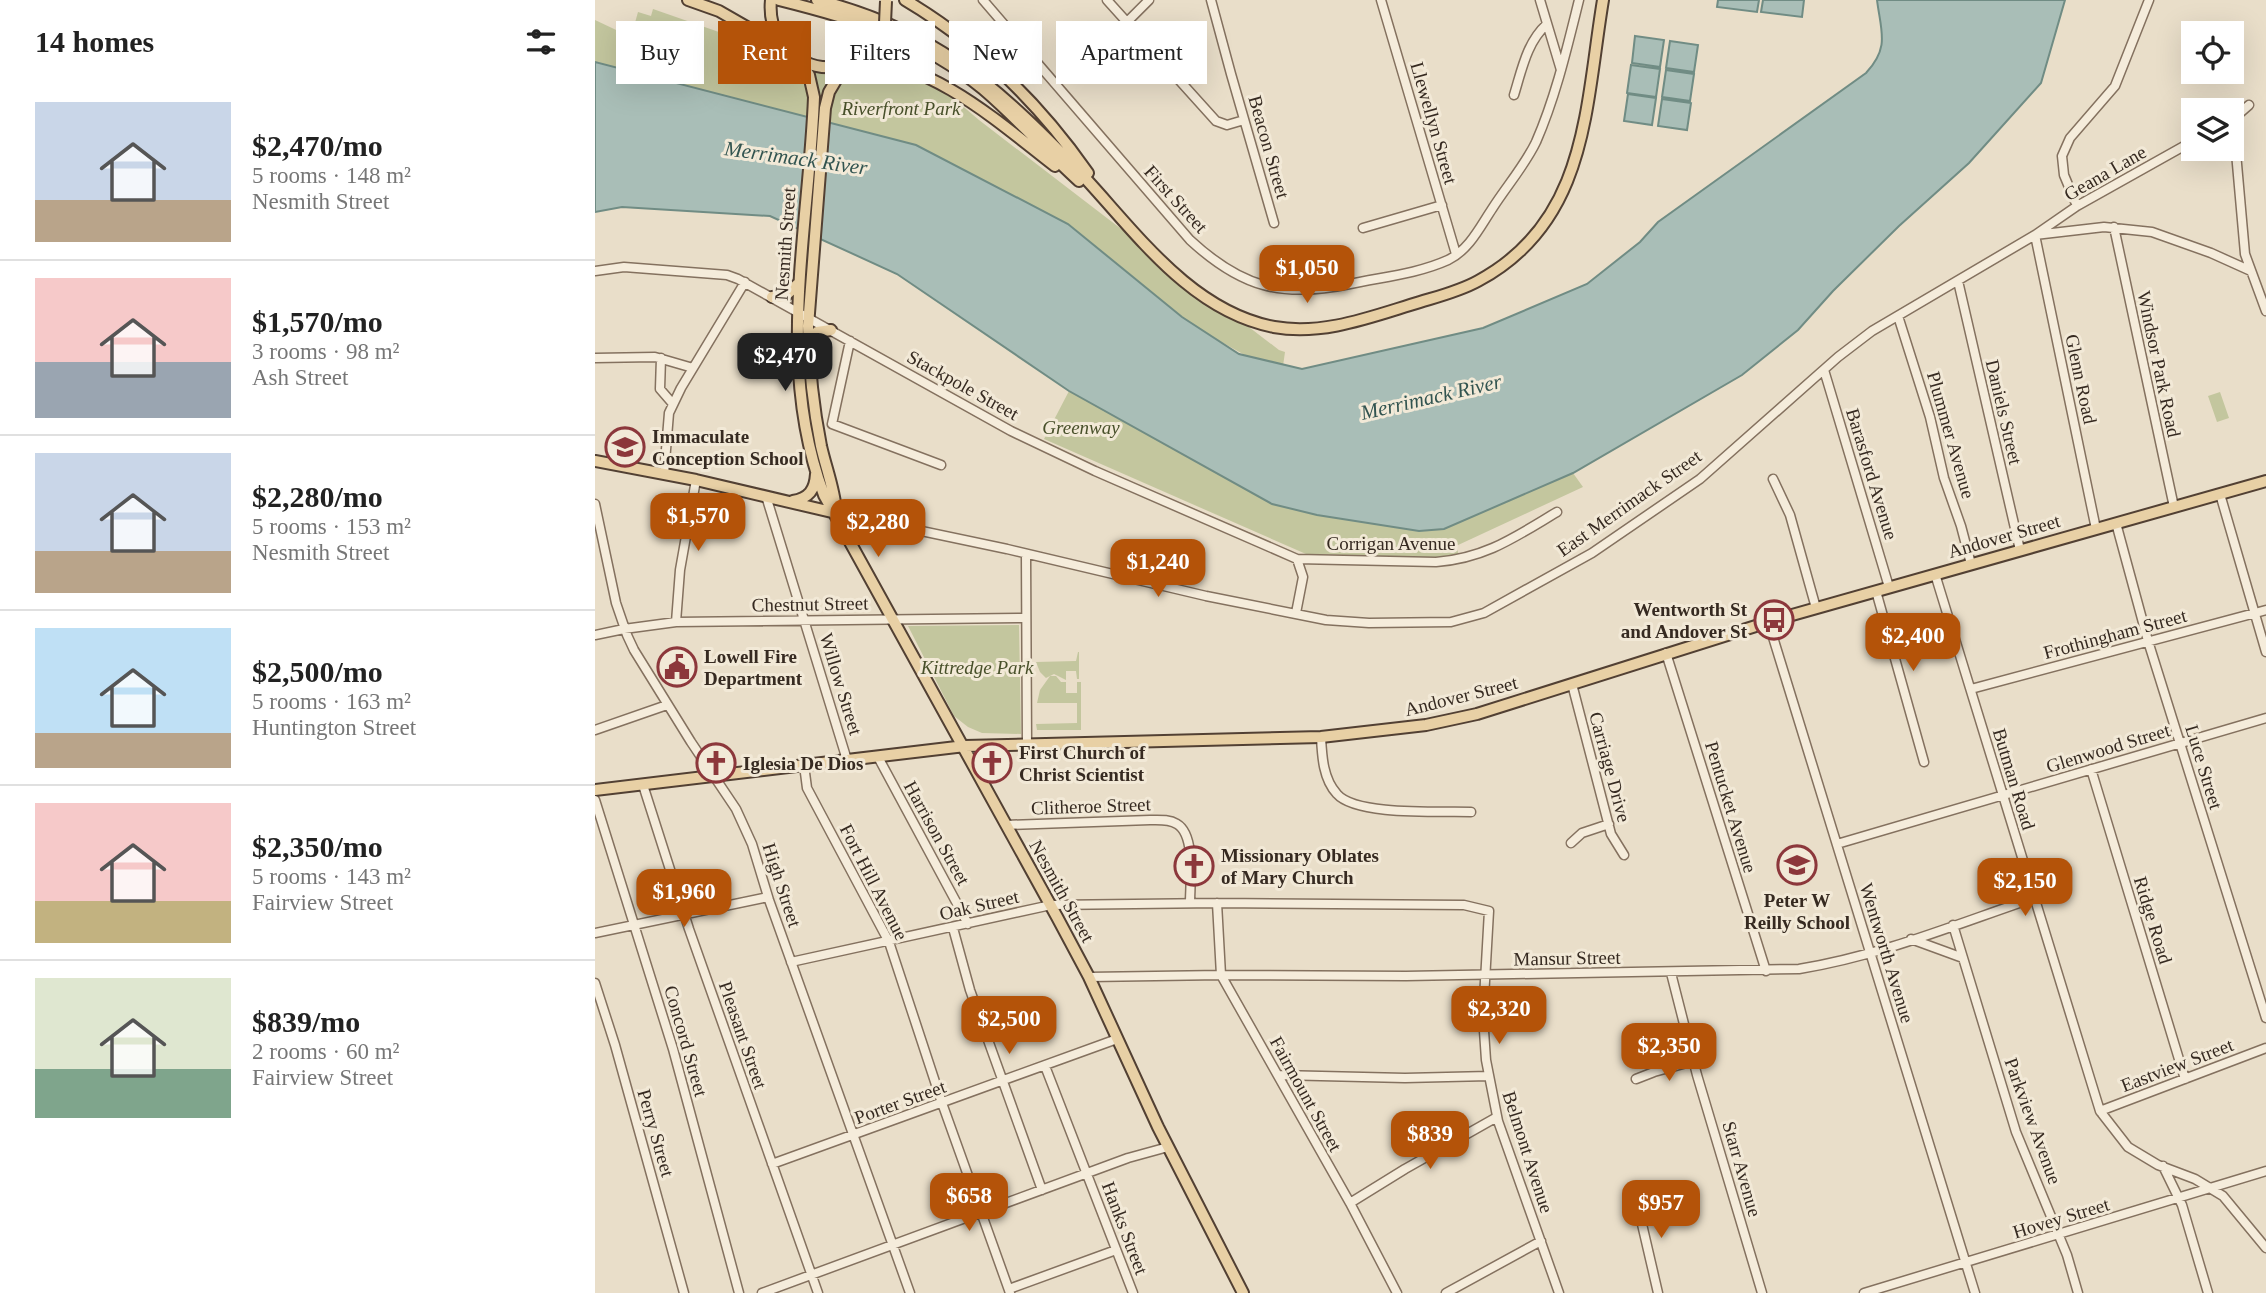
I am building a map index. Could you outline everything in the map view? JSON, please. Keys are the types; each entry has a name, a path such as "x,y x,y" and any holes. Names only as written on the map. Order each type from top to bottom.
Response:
{"main road":[{"path":"688,0 719,11 736,21"},
{"path":"779,0 868,24 918,46 947,63 992,97 1118,215"},
{"path":"817,0 892,24 957,60 1013,106 1073,164 1118,215 1176,273 1210,300 1247,320 1276,328 1306,330 1334,326 1464,288 1490,274 1521,251 1541,229 1562,194 1583,136 1603,0"},
{"path":"885,21 886,0"},
{"path":"905,0 953,30 1015,85 1065,142 1118,215"},
{"name":"Nesmith Street","path":"811,79 819,107 806,260 808,345 817,422 836,513"},
{"path":"935,83 1007,128 1118,215"},
{"name":"Nesmith Street","path":"819,107 834,84"},
{"name":"Nesmith Street","path":"806,260 799,284 797,310 799,385 816,470 824,495 965,746 1089,977 1167,1147 1243,1293"},
{"path":"772,297 785,296 799,284"},
{"path":"808,345 813,334 831,330"},
{"name":"East Merrimack Street","path":"595,460 696,480 836,513"},
{"path":"783,500 800,499 810,493 816,470"},
{"name":"Andover Street","path":"595,790 965,746 1321,737 1444,722 1477,714 1769,621 2266,481"}],"street":[{"name":"First Street","path":"983,0 1190,240 1221,265 1247,279 1272,289 1310,290 1407,273 1449,259 1468,246 1535,144 1562,73 1579,0"},
{"path":"1107,0 1126,21"},
{"path":"1128,21 1149,0"},
{"name":"Beacon Street","path":"1212,0 1275,223"},
{"name":"Llewellyn Street","path":"1381,0 1456,254"},
{"path":"1541,0 1562,73"},
{"path":"2077,206 2064,175 2062,156 2070,138 2115,86 2149,0"},
{"path":"1514,94 1531,44 1547,24"},
{"path":"1183,84 1216,121 1227,125 1244,120"},
{"path":"2244,110 2249,106"},
{"name":"Geana Lane","path":"2035,235 2077,206 2181,148"},
{"path":"2236,161 2245,254 2266,311"},
{"path":"1363,228 1442,205"},
{"name":"East Merrimack Street","path":"836,513 1206,596 1326,620 1451,622 1484,614 1593,554 1700,479 1823,370 1872,331 2035,235 2114,227 2152,232 2251,271"},
{"name":"Windsor Park Road","path":"2114,227 2174,507"},
{"name":"Glenn Road","path":"2035,235 2095,529"},
{"name":"Stackpole Street","path":"595,271 624,267 722,275 745,282 1011,431 1095,471 1297,559"},
{"name":"Daniels Street","path":"1958,281 2020,550"},
{"path":"664,474 667,423 673,404 745,282"},
{"name":"Plummer Avenue","path":"1898,316 1930,417 1944,478 1971,564"},
{"path":"850,341 832,424 941,465"},
{"path":"595,358 661,358 693,368"},
{"path":"661,358 660,389 673,404"},
{"name":"Barasford Avenue","path":"1823,370 1889,587"},
{"path":"675,622 680,570 696,480"},
{"path":"1773,480 1790,515 1816,608"},
{"path":"2220,494 2266,652"},
{"name":"Willow Street","path":"767,496 847,760"},
{"name":"High Street","path":"595,504 624,629 633,650 716,777 745,829 910,1293"},
{"name":"Corrigan Avenue","path":"1297,559 1436,562 1456,560 1480,555 1557,512"},
{"name":"Luce Street","path":"2116,523 2148,641 2266,1018"},
{"path":"1026,554 1027,746"},
{"path":"1296,613 1303,577 1297,559"},
{"name":"Butman Road","path":"1935,574 2100,1111 2128,1147 2163,1167 2195,1179 2223,1196 2266,1248"},
{"path":"1876,591 1924,762"},
{"name":"Frothingham Street","path":"1971,689 2266,610"},
{"name":"Chestnut Street","path":"595,635 675,622 1026,618"},
{"name":"Wentworth Avenue","path":"1769,621 1975,1293"},
{"name":"Pentucket Avenue","path":"1666,653 1766,971"},
{"name":"Carriage Drive","path":"1572,684 1609,824 1616,846 1624,855"},
{"path":"595,730 667,705"},
{"name":"Glenwood Street","path":"1837,844 2266,718"},
{"path":"1321,737 1326,775 1331,787 1343,801 1364,807 1471,812"},
{"name":"Harrison Street","path":"878,757 968,924"},
{"name":"Fort Hill Avenue","path":"804,765 810,794 889,942 942,1103 1009,1291"},
{"name":"Ridge Road","path":"2091,769 2185,1079"},
{"name":"Pleasant Street","path":"643,785 685,914 818,1293"},
{"name":"Concord Street","path":"595,800 673,1049 740,1293"},
{"name":"Clitheroe Street","path":"1006,825 1150,820 1177,824 1189,840 1190,903"},
{"path":"1571,843 1582,833 1609,824"},
{"path":"595,933 768,897"},
{"name":"Mansur Street","path":"1089,977 1766,971 1830,964 1871,953 2034,898"},
{"name":"Oak Street","path":"791,962 1051,905 1217,903"},
{"name":"Fairmount Street","path":"1217,903 1221,975 1350,1203 1397,1293"},
{"name":"Belmont Avenue","path":"1217,903 1464,905 1489,911 1483,1016 1489,1076 1497,1117 1559,1293"},
{"name":"Parkview Avenue","path":"1953,925 2016,1132 2058,1235 2078,1293"},
{"path":"953,928 964,971 1042,1190"},
{"path":"1911,939 1963,958"},
{"name":"Starr Avenue","path":"1671,973 1762,1293"},
{"name":"Perry Street","path":"595,983 615,1045 684,1293"},
{"name":"Porter Street","path":"772,1164 1117,1039"},
{"name":"Eastview Street","path":"2100,1111 2266,1048"},
{"path":"1636,1079 1694,1061"},
{"name":"Hanks Street","path":"1045,1066 1133,1293"},
{"path":"1279,1076 1489,1076"},
{"path":"1350,1203 1497,1117"},
{"path":"762,1293 1167,1147"},
{"path":"2163,1167 2178,1198 2208,1293"},
{"name":"Hovey Street","path":"1864,1293 2266,1171"},
{"path":"1635,1194 1658,1293"},
{"path":"1446,1293 1541,1241"},
{"path":"1009,1291 1116,1250"}],"green space":[{"name":"Riverfront Park","path":"653,9 687,21 635,21 638,12 651,16"},
{"name":"Riverfront Park","path":"595,20 616,30 616,84 595,75"},
{"name":"Riverfront Park","path":"704,27 718,32 718,84 811,84 811,64 825,69 825,84 935,83 979,120 1285,352 1282,373 1268,368 1191,325 616,84 704,84"},
{"name":"Greenway","path":"1069,391 1272,504 1317,515 1419,531 1444,529 1573,473 1583,487 1456,546 1460,558 1306,554 1044,439"},
{"path":"2220,392 2229,418 2217,422 2208,396"},
{"name":"Kittredge Park","path":"1019,625 1021,734 982,733 968,727 954,716 908,626"},
{"path":"1078,652 1079,679 1076,671 1066,671 1066,680 1054,674 1046,678 1036,662 1076,661"},
{"path":"1050,676 1056,676 1061,682 1066,682 1066,693 1077,693 1077,682 1081,682 1081,730 1037,730 1036,724 1077,723 1077,703 1037,703 1040,690"}],"water":[{"path":"1718,0 1759,0 1757,12 1717,7"},
{"path":"1763,0 1804,0 1802,17 1761,12"},
{"name":"Merrimack River","path":"1877,0 2065,0 2041,83 1969,163 1899,226 1798,330 1742,375 1573,473 1444,529 1419,531 1317,515 1272,504 1069,391 897,274 770,216 622,207 595,212 595,62 616,67 616,84 680,84 916,145 1068,224 1182,317 1239,354 1302,369 1483,328 1587,284 1640,242 1658,222 1866,73 1874,64 1881,47 1882,30"},
{"path":"1635,36 1664,40 1660,67 1632,63"},
{"path":"1670,41 1698,45 1694,72 1666,68"},
{"path":"1631,65 1660,69 1656,97 1627,93"},
{"path":"1666,70 1694,74 1690,101 1662,97"},
{"path":"1628,94 1656,98 1652,125 1624,121"},
{"path":"1662,99 1691,103 1687,130 1658,126"}],"place":[{"name":"Immaculate Conception School","path":"625,447"},
{"name":"Wentworth St and Andover St","path":"1774,620"},
{"name":"Lowell Fire Department","path":"677,667"},
{"name":"Iglesia De Dios","path":"716,763"},
{"name":"First Church of Christ Scientist","path":"992,763"},
{"name":"Peter W Reilly School","path":"1797,865"},
{"name":"Missionary Oblates of Mary Church","path":"1194,866"}]}
